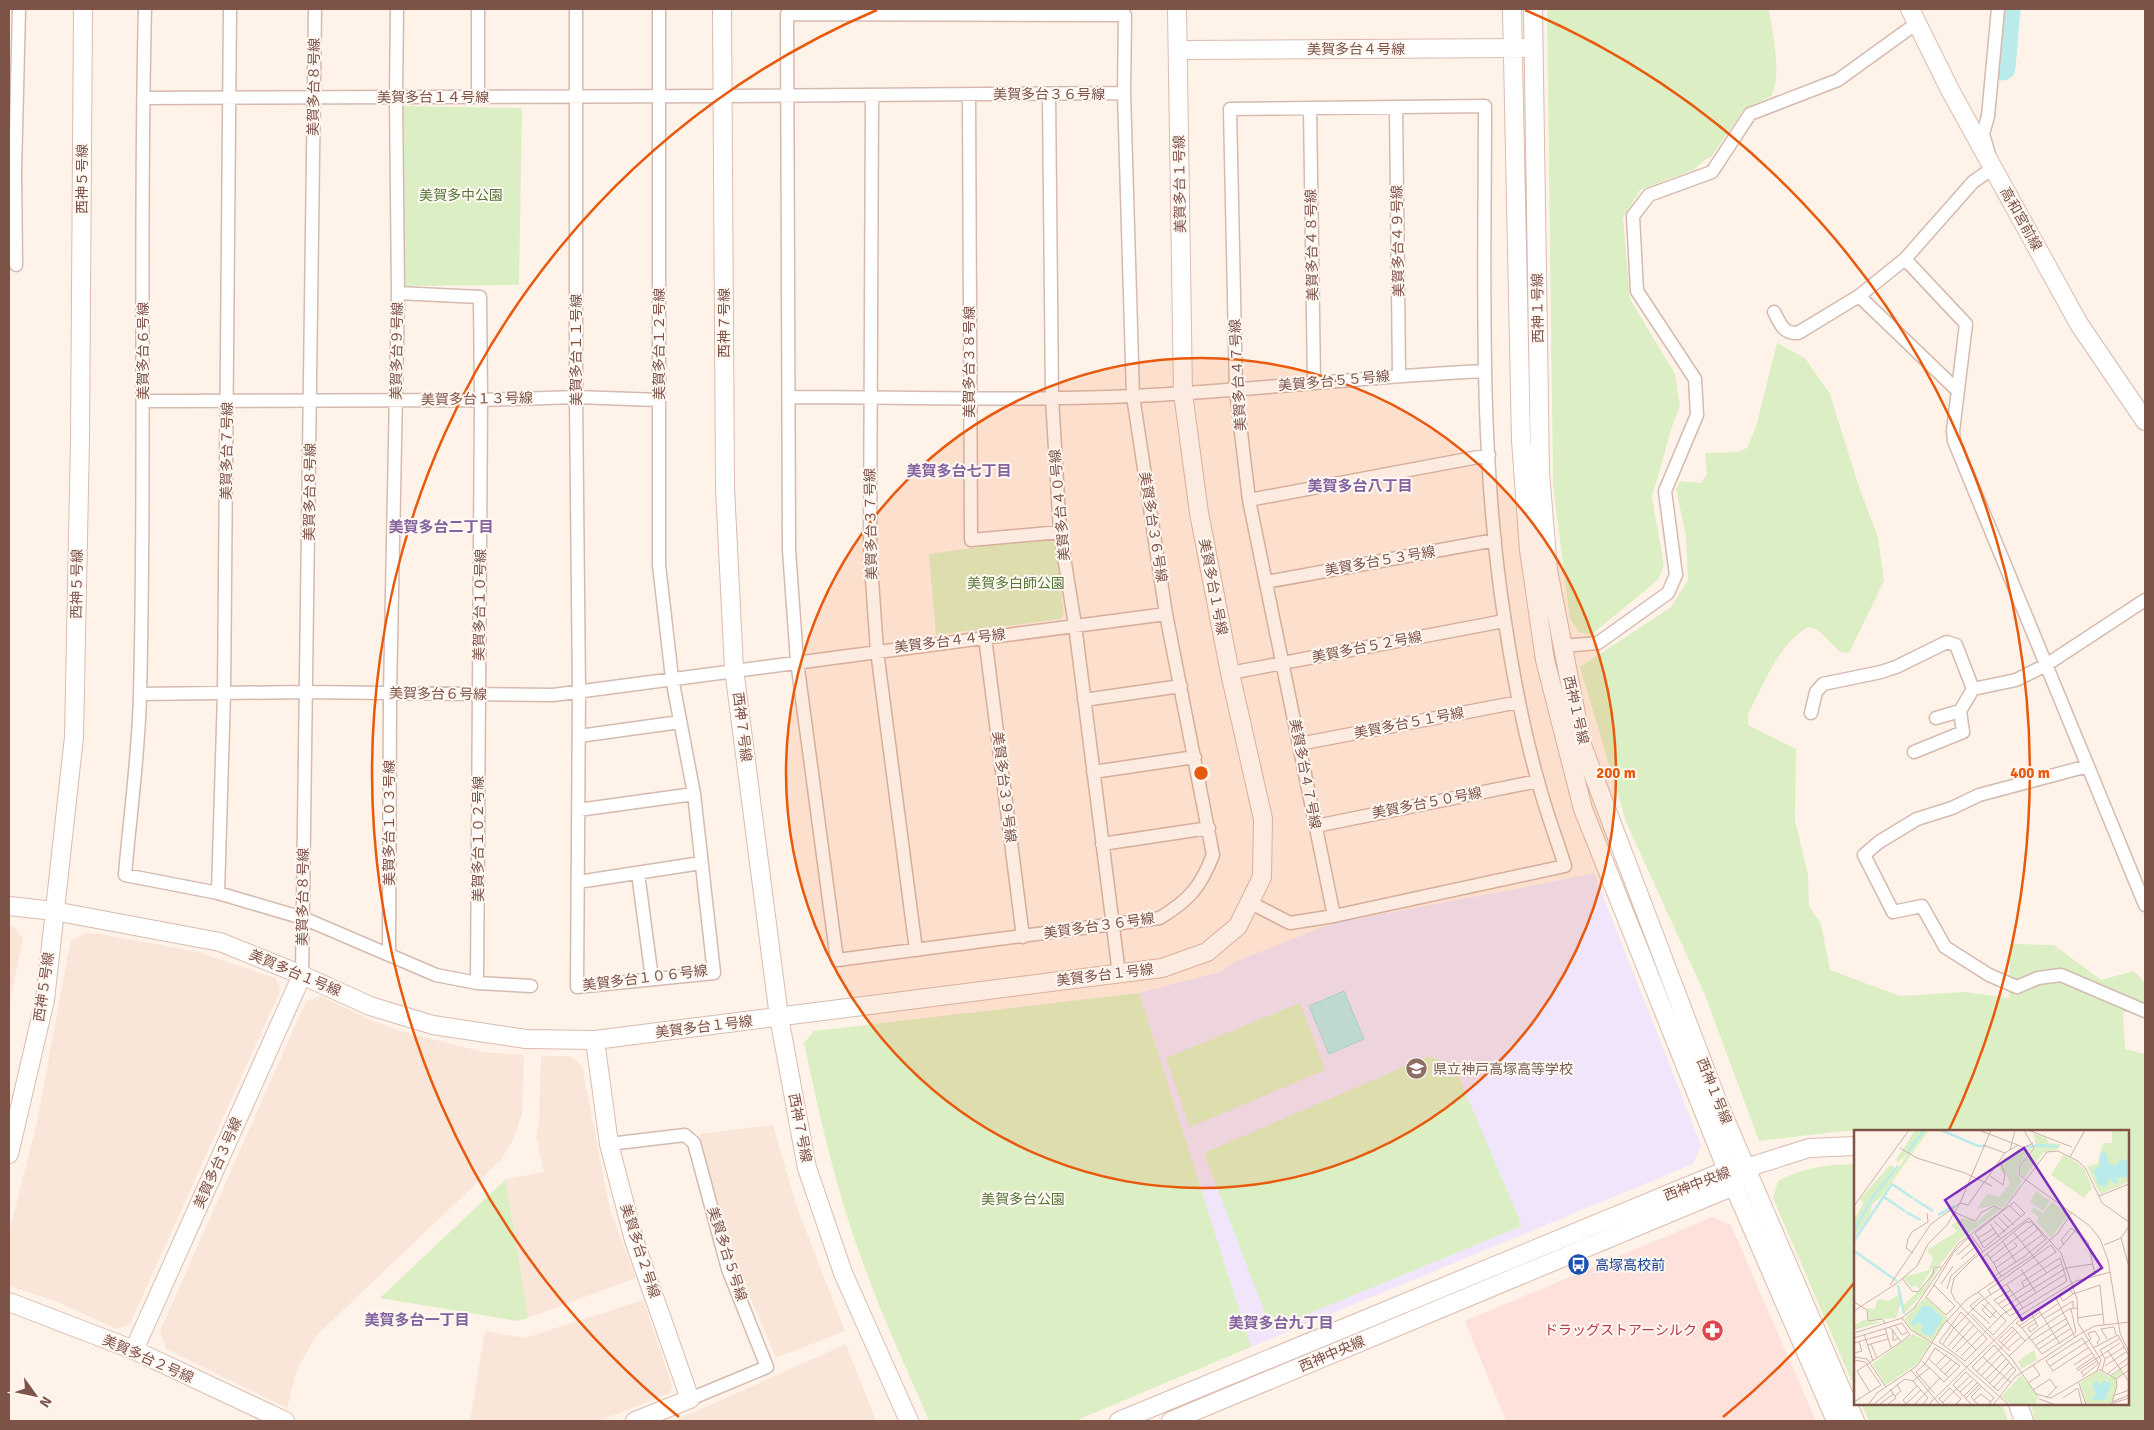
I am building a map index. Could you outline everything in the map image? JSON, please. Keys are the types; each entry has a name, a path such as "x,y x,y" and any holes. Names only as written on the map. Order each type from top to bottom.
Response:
{"street":[{"path":"16,265 12,171 19,9"},
{"name":"西神５号線","path":"9,1154 45,1000 74,736 80,430 83,9"},
{"name":"美賀多台６号線","path":"145,9 143,98 144,401 140,694 125,875 218,893 303,918"},
{"name":"美賀多台７号線","path":"218,893 224,693 230,9"},
{"name":"美賀多台８号線","path":"302,975 316,9"},
{"name":"美賀多台９号線","path":"390,693 397,400 397,9"},
{"path":"478,9 478,97"},
{"name":"美賀多台１１号線","path":"576,9 576,397 579,691"},
{"name":"美賀多台１２号線","path":"659,9 660,566 672,678"},
{"name":"西神７号線","path":"722,9 725,488 734,669 779,1017 807,1168 842,1273 909,1421"},
{"name":"美賀多台１号線","path":"9,906 54,911 220,942 302,975 370,1006 433,1025 526,1039 595,1040 1119,974 1162,968 1207,952 1238,926 1262,878 1263,819 1230,673 1199,513 1183,393 1177,9"},
{"name":"西神１号線","path":"1512,9 1521,440 1529,550 1545,660 1582,809 1727,1170 1836,1421"},
{"name":"西神１号線","path":"1533,9 1540,472 1548,570 1582,744 1718,1103 1855,1421"},
{"path":"1774,312 1784,330 1790,334 1798,333 1859,296 1905,259 1973,182 1993,168 1982,134 1988,116 1998,9"},
{"path":"787,96 787,14 1125,15 1124,93"},
{"path":"1562,646 1598,643 1668,593 1676,575 1665,491 1697,415 1695,379 1637,291 1633,216 1649,195 1712,172 1750,114 1838,80 1913,16"},
{"name":"高和宮前線","path":"1913,16 1993,168 2079,324 2145,421"},
{"name":"美賀多台４号線","path":"1178,50 1533,49"},
{"name":"美賀多台３６号線","path":"722,96 1124,93 1132,396 1166,614 1213,856 1205,876 1184,903 1160,918 837,960 797,661 789,550 787,96"},
{"name":"美賀多台３８号線","path":"969,94 971,540 1060,532"},
{"name":"美賀多台４０号線","path":"1049,94 1052,398 1060,532 1075,625 1119,974"},
{"name":"美賀多台３７号線","path":"872,95 870,552 877,651 916,950"},
{"name":"美賀多台１４号線","path":"143,98 722,96"},
{"name":"美賀多台４７号線","path":"1485,106 1485,370 1495,540 1504,621 1519,702 1538,781 1565,866 1334,916 1249,500 1236,390 1230,109 1310,108 1485,106"},
{"name":"美賀多台４９号線","path":"1396,107 1399,375"},
{"name":"美賀多台４８号線","path":"1310,108 1314,382"},
{"path":"1905,259 1966,324 1953,432 1954,441 2145,906"},
{"name":"美賀多台１０号線","path":"398,293 480,297 482,400 479,694"},
{"path":"1859,296 1958,391"},
{"name":"美賀多台５５号線","path":"789,397 1052,398 1132,396 1236,390 1399,375 1485,370"},
{"name":"美賀多台１３号線","path":"144,401 482,400 576,397 659,400"},
{"path":"1249,500 1489,455"},
{"name":"美賀多台５３号線","path":"1266,582 1495,540"},
{"path":"1914,752 1963,732 1960,711 1973,689 2016,680 2046,665 2145,600"},
{"name":"美賀多台４４号線","path":"734,669 1166,614"},
{"name":"美賀多台５２号線","path":"1230,673 1504,621"},
{"name":"美賀多台３９号線","path":"985,637 1023,937"},
{"path":"1811,713 1816,692 1823,684 1896,667 1947,642 1956,646 1973,689"},
{"name":"美賀多台６号線","path":"140,694 306,692 553,695 734,669"},
{"name":"美賀多台１０６号線","path":"579,691 577,987 714,973 694,794 672,678"},
{"path":"1084,700 1181,686"},
{"name":"美賀多台１０３号線","path":"389,954 390,693"},
{"name":"美賀多台１０２号線","path":"477,983 479,694"},
{"name":"美賀多台５１号線","path":"1299,744 1519,702"},
{"path":"1936,718 1960,711"},
{"path":"579,736 680,722"},
{"path":"1093,772 1195,757"},
{"path":"2088,766 1979,795 1952,808 1917,819 1879,842 1864,855 1893,912 1922,906 1945,947 1989,975 2017,987 2038,978 2061,975 2145,1011"},
{"name":"美賀多台５０号線","path":"1316,826 1538,781"},
{"path":"578,810 694,794"},
{"path":"1102,844 1209,828"},
{"path":"578,882 701,863"},
{"path":"638,873 652,979"},
{"path":"1250,902 1290,923 1334,916"},
{"path":"303,918 436,975 477,983 531,986"},
{"name":"美賀多台３号線","path":"134,1350 302,975"},
{"name":"美賀多台２号線","path":"595,1040 609,1144 634,1240 690,1399"},
{"name":"美賀多台５号線","path":"609,1144 685,1135 694,1143 728,1269 767,1366 690,1399"},
{"path":"1746,1168 1809,1148 1854,1146"},
{"name":"西神中央線","path":"1119,1421 1727,1170 1746,1168"},
{"name":"西神中央線","path":"1171,1421 1734,1186 1746,1168"},
{"name":"美賀多台２号線","path":"9,1302 134,1350 286,1421"},
{"path":"635,1421 690,1399"},
{"path":"2018,1405 2024,1421"}],"shaded area":[{"name":"県立神戸高塚高等学校","path":"1594,873 1701,1145 1693,1164 1251,1347 1139,993 1220,972 1235,962 1333,923"},
{"path":"9,925 14,926 23,939 9,1006"},
{"path":"87,933 198,952 275,978 281,989 130,1324 117,1329 55,1301 9,1286 9,1232 37,1122 68,954 71,941"},
{"path":"321,996 373,1021 407,1033 483,1052 524,1055 522,1114 513,1140 501,1160 317,1335 297,1369 287,1408 166,1349 160,1331 306,1001"},
{"path":"541,1056 570,1056 582,1066 610,1210 636,1278 528,1318 506,1179 544,1172 536,1138 539,1120"},
{"path":"773,1125 796,1205 845,1331 776,1358 741,1275 718,1207 699,1134"},
{"path":"1712,1217 1731,1225 1816,1421 1506,1421 1465,1321"},
{"path":"643,1300 672,1385 670,1393 599,1421 470,1421 485,1331 525,1338"},
{"path":"846,1344 876,1421 674,1421"}],"green space":[{"path":"1547,9 1769,9 1776,53 1776,76 1771,96 1744,109 1711,157 1693,170 1640,190 1623,218 1630,299 1675,374 1680,406 1652,497 1664,566 1658,580 1591,635 1579,632 1570,619 1553,485"},
{"name":"美賀多中公園","path":"402,106 522,108 519,285 402,286"},
{"path":"1777,343 1805,358 1830,394 1859,487 1878,537 1884,581 1849,653 1840,652 1818,630 1808,627 1798,634 1780,654 1748,714 1748,725 1796,749 1795,820 1808,875 1809,906 1821,924 1830,970 1900,996 1965,992 2009,998 2010,944 2054,945 2101,980 2134,971 2145,983 2145,1006 2123,1013 2125,1049 2145,1054 2145,1421 2035,1421 2031,1405 2129,1405 2129,1130 1854,1130 1759,1141 1705,995 1626,822 1580,667 1671,607 1688,580 1686,537 1676,489 1680,481 1701,483 1707,474 1705,453 1737,452 1747,448 1756,427"},
{"name":"美賀多白師公園","path":"1046,538 1055,544 1064,614 1060,619 936,635 929,554"},
{"name":"美賀多台公園","path":"1139,993 1251,1347 1075,1421 929,1421 878,1303 853,1236 829,1154 804,1043 814,1031"},
{"path":"1300,1003 1325,1070 1190,1127 1166,1058"},
{"path":"1429,1056 1455,1068 1522,1226 1271,1329 1204,1153"},
{"path":"1854,1164 1854,1387 1773,1198 1778,1181 1797,1173 1834,1165"},
{"path":"506,1179 528,1318 517,1321 380,1298"},
{"path":"1861,1405 2002,1405 2008,1421 1869,1421"}],"water":[{"path":"1344,991 1364,1039 1329,1054 1309,1006"}],"waterway":[{"path":"2003,68 2008,9"}],"place":[{"name":"県立神戸高塚高等学校","path":"1417,1069"},
{"name":"高塚高校前","path":"1579,1265"},
{"name":"ドラッグストアーシルク","path":"1713,1330"}],"district":[{"name":"美賀多台七丁目","path":"959,471"},
{"name":"美賀多台八丁目","path":"1360,486"},
{"name":"美賀多台二丁目","path":"441,527"},
{"name":"美賀多台一丁目","path":"417,1320"},
{"name":"美賀多台九丁目","path":"1281,1323"}]}
